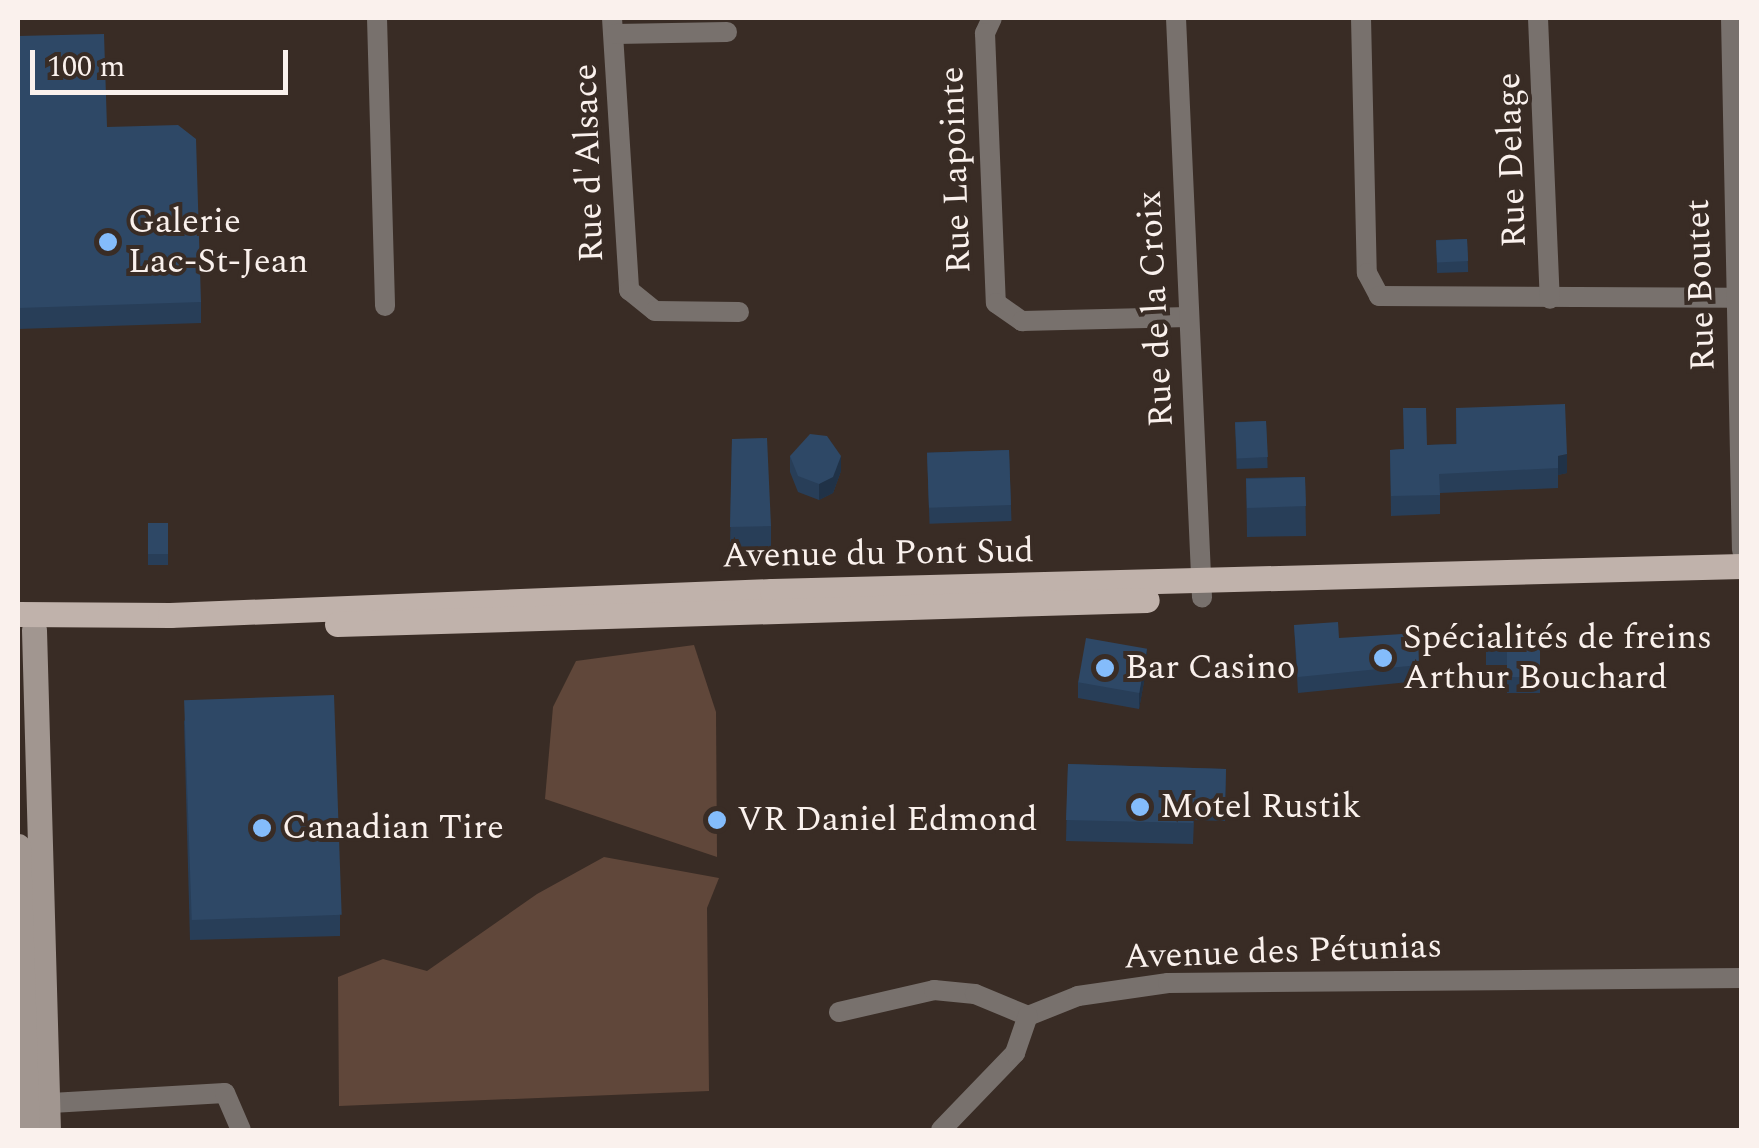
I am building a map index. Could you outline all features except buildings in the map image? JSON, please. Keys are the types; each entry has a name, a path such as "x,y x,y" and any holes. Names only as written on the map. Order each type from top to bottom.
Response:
{"main road":[{"name":"Avenue du Pont Sud","path":"1202,590 1742,566"},
{"name":"Avenue du Pont Sud","path":"23,625 1202,590 1741,580"}],"street":[{"path":"376,18 385,306"},
{"name":"Rue Lapointe","path":"992,18 985,53 996,303 1022,321 1188,317"},
{"name":"Rue de la Croix","path":"1176,18 1202,590"},
{"path":"1361,18 1367,273 1379,296 1550,300 1734,298"},
{"name":"Rue Delage","path":"1538,18 1550,300"},
{"name":"Rue Boutet","path":"1730,18 1742,550"},
{"name":"Rue d'Alsace","path":"727,32 614,26 628,290 655,312 738,312"},
{"path":"23,625 33,1113"},
{"path":"18,846 33,1113 48,1130"},
{"name":"Avenue des Pétunias","path":"1028,1016 1078,996 1168,983 1742,978"},
{"path":"839,1012 934,990 975,994 1028,1016 1015,1053 941,1130"},
{"path":"33,1113 225,1093 241,1130"}],"shaded area":[{"path":"694,645 716,712 717,857 545,799 553,707 576,661"},
{"path":"604,857 719,878 707,908 709,1091 339,1106 338,977 383,959 427,971 537,894"}],"place":[{"name":"Galerie Lac-St-Jean","path":"108,242"},
{"name":"Spécialités de freins Arthur Bouchard","path":"1383,658"},
{"name":"Bar Casino","path":"1105,668"},
{"name":"Motel Rustik","path":"1140,807"},
{"name":"VR Daniel Edmond","path":"717,820"},
{"name":"Canadian Tire","path":"262,828"}]}
